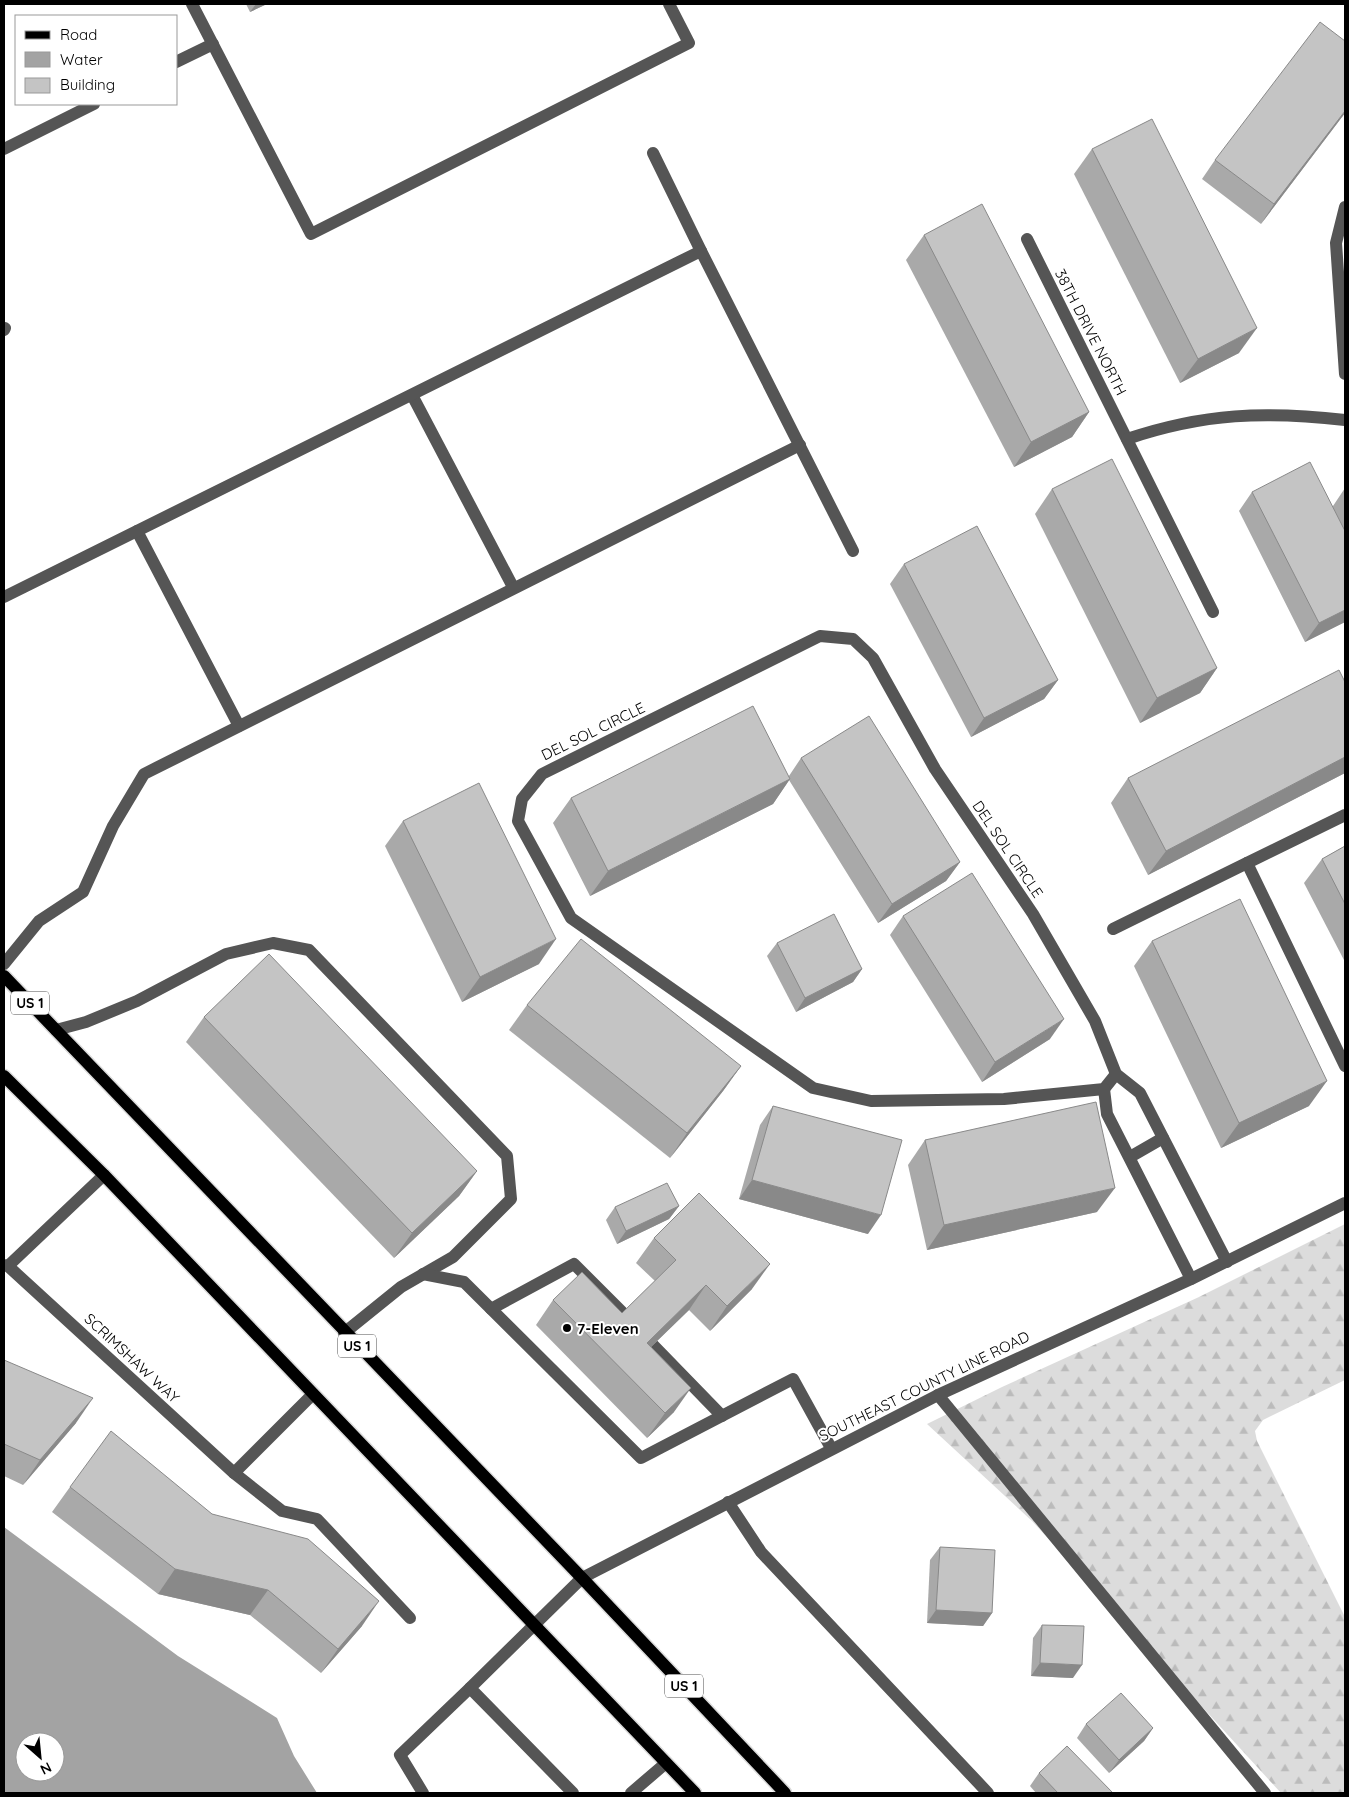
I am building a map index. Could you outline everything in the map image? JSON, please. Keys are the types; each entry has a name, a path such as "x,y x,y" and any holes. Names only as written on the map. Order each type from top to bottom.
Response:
{"main road":[{"name":"US 1","path":"4,976 344,1333 582,1578 785,1793"},
{"path":"4,1076 104,1175 695,1793"}],"street":[{"path":"192,4 311,234 689,43 669,4"},
{"path":"178,61 213,44"},
{"path":"4,149 92,105"},
{"path":"653,153 853,551"},
{"path":"1345,206 1336,243 1336,267 1345,374"},
{"name":"38TH DRIVE NORTH","path":"1027,239 1213,612"},
{"path":"4,596 701,251"},
{"path":"412,395 513,587"},
{"path":"1127,439 1154,430 1211,418 1269,414 1345,420"},
{"path":"4,964 39,921 83,892 113,826 144,774 513,587 800,445"},
{"path":"137,531 239,726"},
{"name":"DEL SOL CIRCLE","path":"1104,1089 1004,1099 871,1101 813,1088 571,918 518,821 522,799 542,774 820,636 853,639 873,658 934,769 1033,914 1095,1021 1116,1074"},
{"path":"1112,929 1345,815"},
{"path":"1247,863 1345,1066"},
{"path":"56,1030 86,1022 152,994 226,954 273,943 309,950 507,1156 511,1199 453,1257 401,1287 344,1333"},
{"path":"1191,1279 1108,1114 1104,1089 1116,1074 1140,1092 1226,1262"},
{"path":"1130,1158 1163,1138"},
{"name":"SCRIMSHAW WAY","path":"104,1175 6,1266 234,1473 282,1511 317,1519 410,1618"},
{"name":"SOUTHEAST COUNTY LINE ROAD","path":"423,1793 400,1755 582,1578 938,1394 1191,1279 1345,1203"},
{"path":"491,1309 574,1264 626,1317"},
{"path":"423,1274 464,1282 641,1458 793,1379 831,1448"},
{"path":"653,1345 722,1416"},
{"path":"234,1473 314,1394"},
{"path":"938,1394 1265,1793"},
{"path":"728,1502 761,1552 988,1793"},
{"path":"470,1688 573,1793"},
{"path":"631,1793 666,1763"}],"green space":[{"path":"1345,1224 1345,1380 1263,1420 1255,1431 1257,1441 1345,1617 1345,1793 1281,1793 1032,1521 927,1424 1002,1387 1199,1297"}],"water":[{"path":"4,1527 178,1656 277,1718 294,1756 317,1793 4,1793"}],"building":[{"path":"1320,22 1345,41 1345,111 1274,204 1215,160"},
{"path":"1152,119 1257,328 1198,359 1092,149"},
{"path":"982,204 1089,412 1031,442 924,235"},
{"path":"1112,459 1217,668 1157,698 1052,489"},
{"path":"1310,462 1345,531 1345,610 1319,623 1252,492"},
{"path":"977,526 1058,680 984,718 904,564"},
{"path":"1339,670 1345,682 1345,757 1166,851 1128,778"},
{"path":"753,706 790,779 608,871 571,798"},
{"path":"869,716 960,862 892,904 801,758"},
{"path":"479,783 556,939 480,977 403,821"},
{"path":"1345,846 1345,904 1322,859"},
{"path":"972,873 1064,1019 995,1062 903,916"},
{"path":"1240,899 1327,1081 1239,1123 1152,941"},
{"path":"834,914 862,969 805,998 777,943"},
{"path":"581,939 741,1066 687,1133 527,1005"},
{"path":"269,954 477,1171 412,1233 204,1017"},
{"path":"1096,1102 1115,1188 944,1225 925,1140"},
{"path":"773,1106 902,1140 881,1215 752,1180"},
{"path":"667,1183 679,1206 626,1231 615,1207"},
{"path":"699,1193 770,1264 727,1306 706,1285 647,1343 691,1388 665,1413 553,1300 582,1272 622,1313 676,1260 654,1238"},
{"path":"4,1360 93,1398 40,1460 4,1444"},
{"path":"111,1431 212,1514 308,1539 379,1601 338,1649 268,1590 175,1569 70,1487"},
{"path":"940,1547 995,1550 992,1613 936,1610"},
{"path":"1042,1625 1084,1626 1082,1665 1040,1663"},
{"path":"1121,1693 1153,1728 1119,1760 1086,1724"},
{"path":"1067,1746 1113,1793 1058,1793 1039,1773"}],"place":[{"name":"7-Eleven","path":"567,1328"}]}
